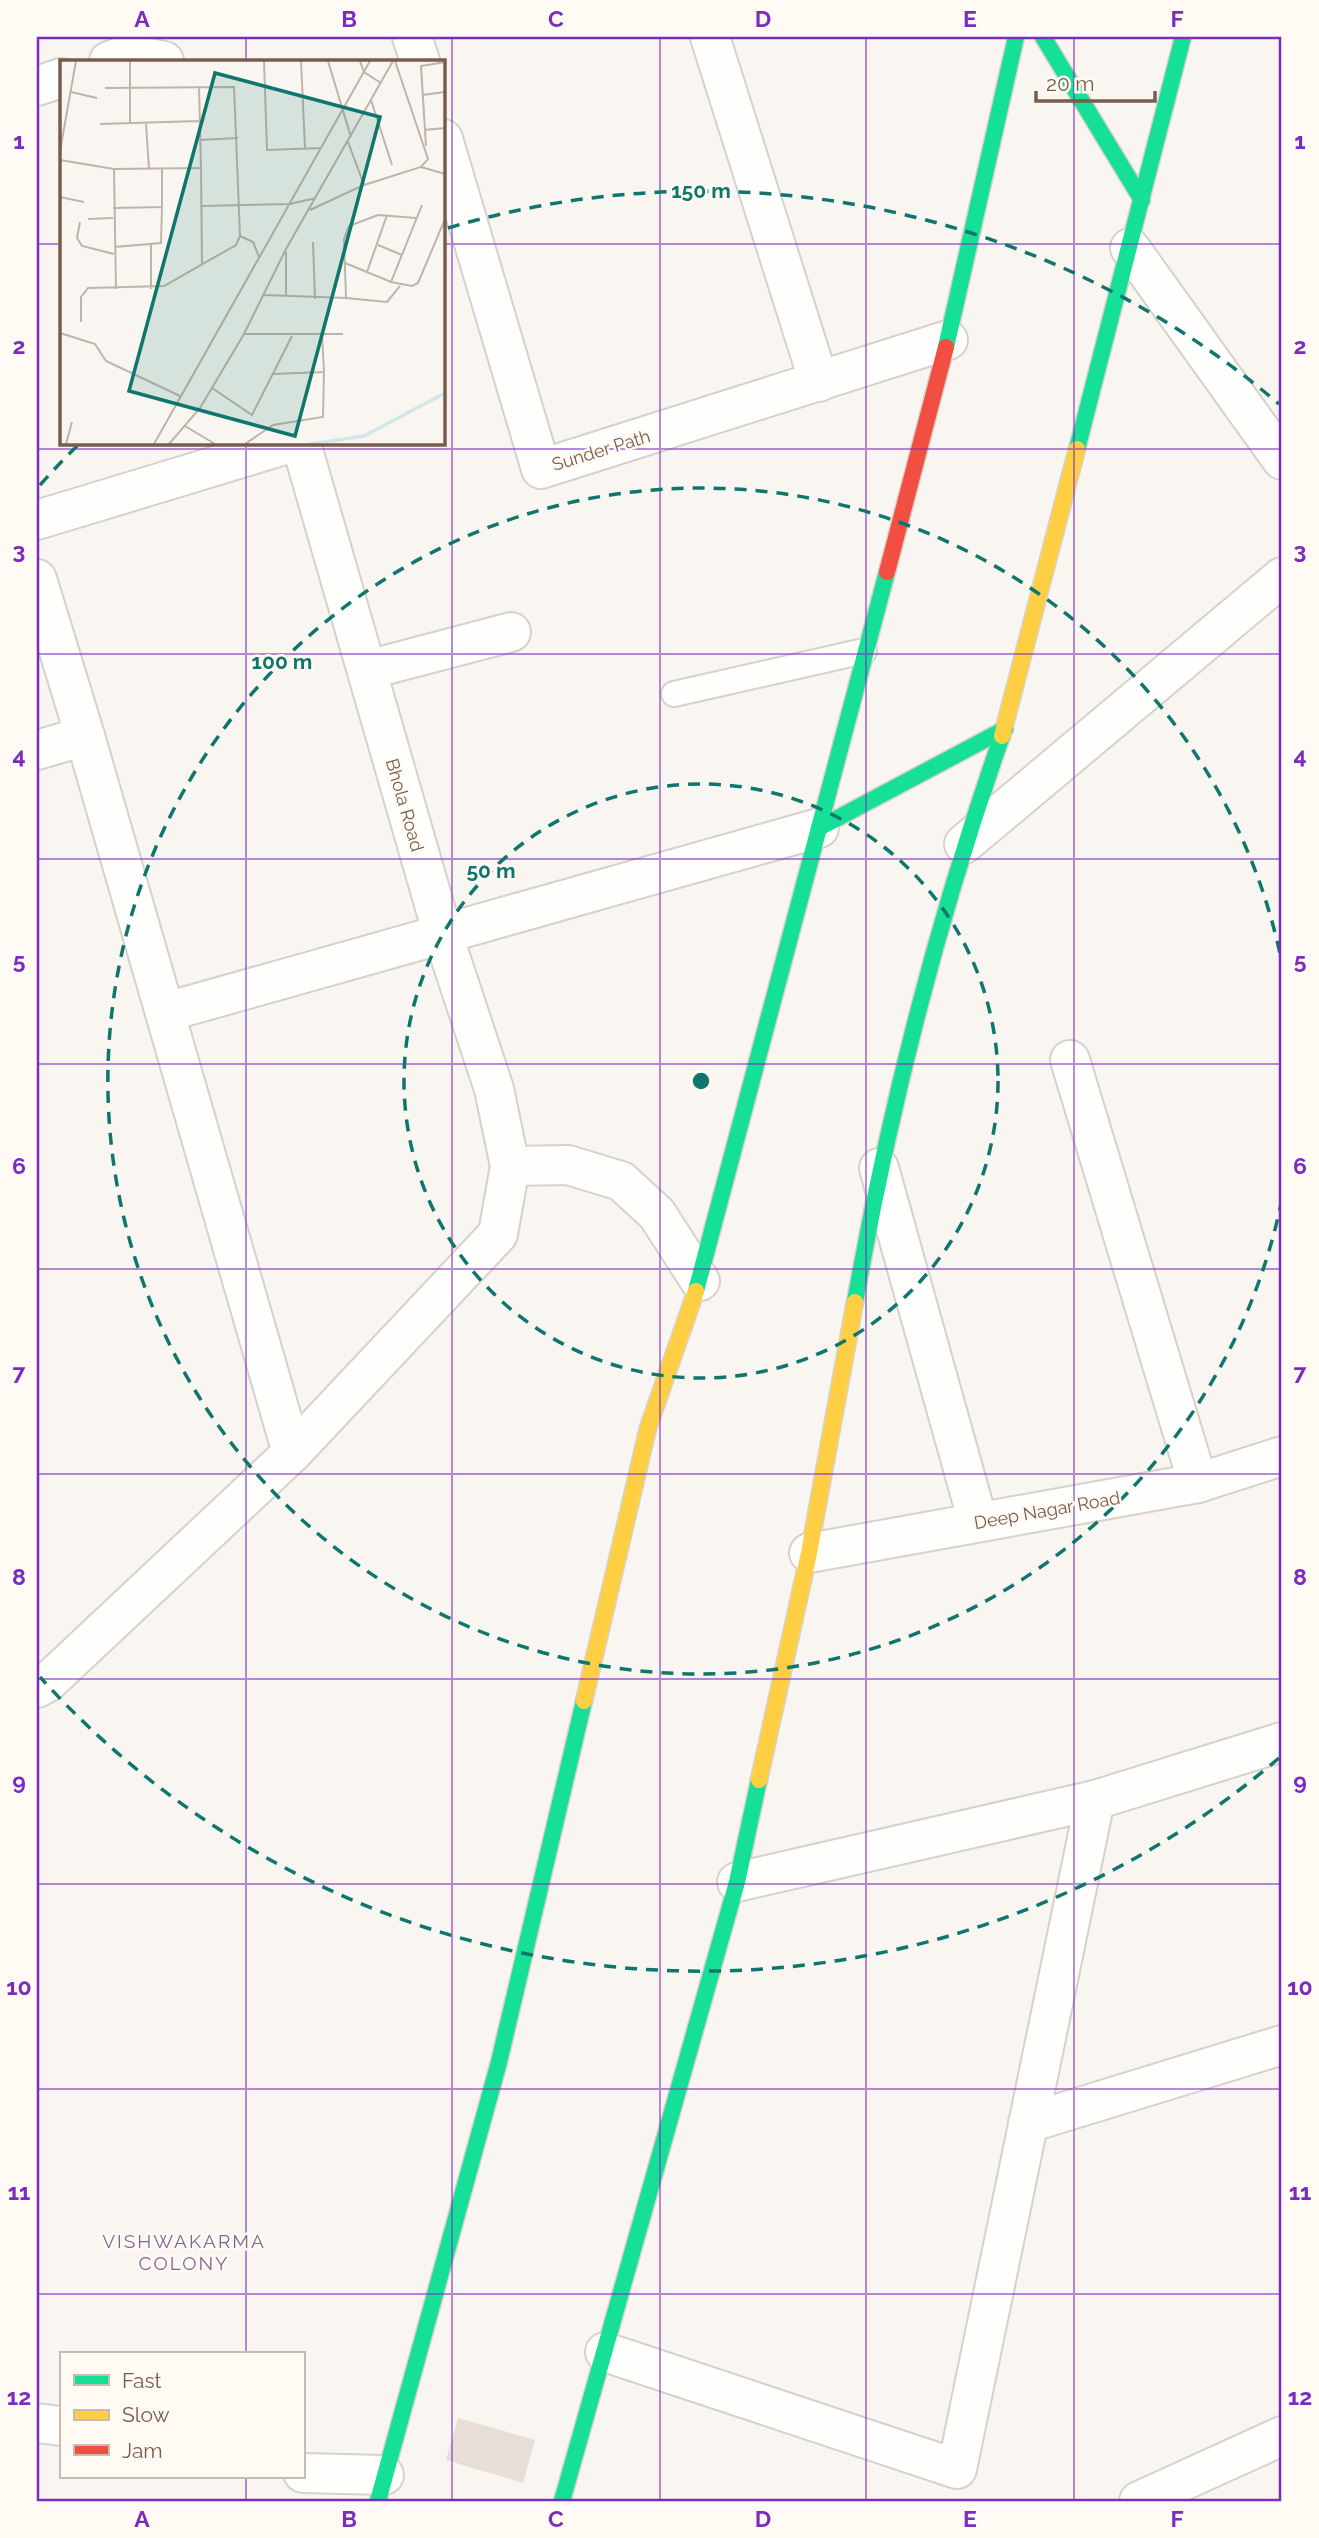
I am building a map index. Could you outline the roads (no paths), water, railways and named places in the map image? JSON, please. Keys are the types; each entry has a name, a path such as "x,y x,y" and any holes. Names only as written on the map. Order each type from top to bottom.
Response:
{"street":[{"path":"412,37 419,60"},
{"path":"710,37 820,382"},
{"path":"304,2473 381,2488 499,2062 648,1428 700,1280 948,340 1016,37"},
{"path":"1043,37 1142,200"},
{"path":"562,2501 737,1882 809,1553 879,1168 964,845 1005,729 1183,37"},
{"path":"112,60 128,54 159,60"},
{"path":"37,86 60,78"},
{"name":"Sunder Path","path":"444,142 541,469 948,340"},
{"path":"1130,248 1282,460"},
{"path":"37,520 287,444"},
{"name":"Bhola Road","path":"301,444 443,935 494,1089 510,1166"},
{"path":"964,845 1282,577"},
{"path":"37,579 166,1012 292,1453"},
{"path":"367,670 511,632"},
{"path":"166,1012 820,828 1005,729"},
{"path":"37,750 85,736"},
{"path":"1070,1060 1198,1483"},
{"path":"37,1688 48,1682 292,1453 498,1234 510,1166 568,1165 621,1181 657,1214 700,1280"},
{"path":"879,1168 978,1522"},
{"name":"Deep Nagar Road","path":"809,1553 1198,1483 1282,1456"},
{"path":"737,1882 1095,1800 1282,1742"},
{"path":"605,2352 957,2469 1095,1800"},
{"path":"1028,2123 1282,2045"},
{"path":"37,2423 60,2426"},
{"path":"1139,2501 1282,2436"}],"lane":[{"path":"674,694 864,651"}],"district":[{"name":"VISHWAKARMA COLONY","path":"184,2252"}]}
